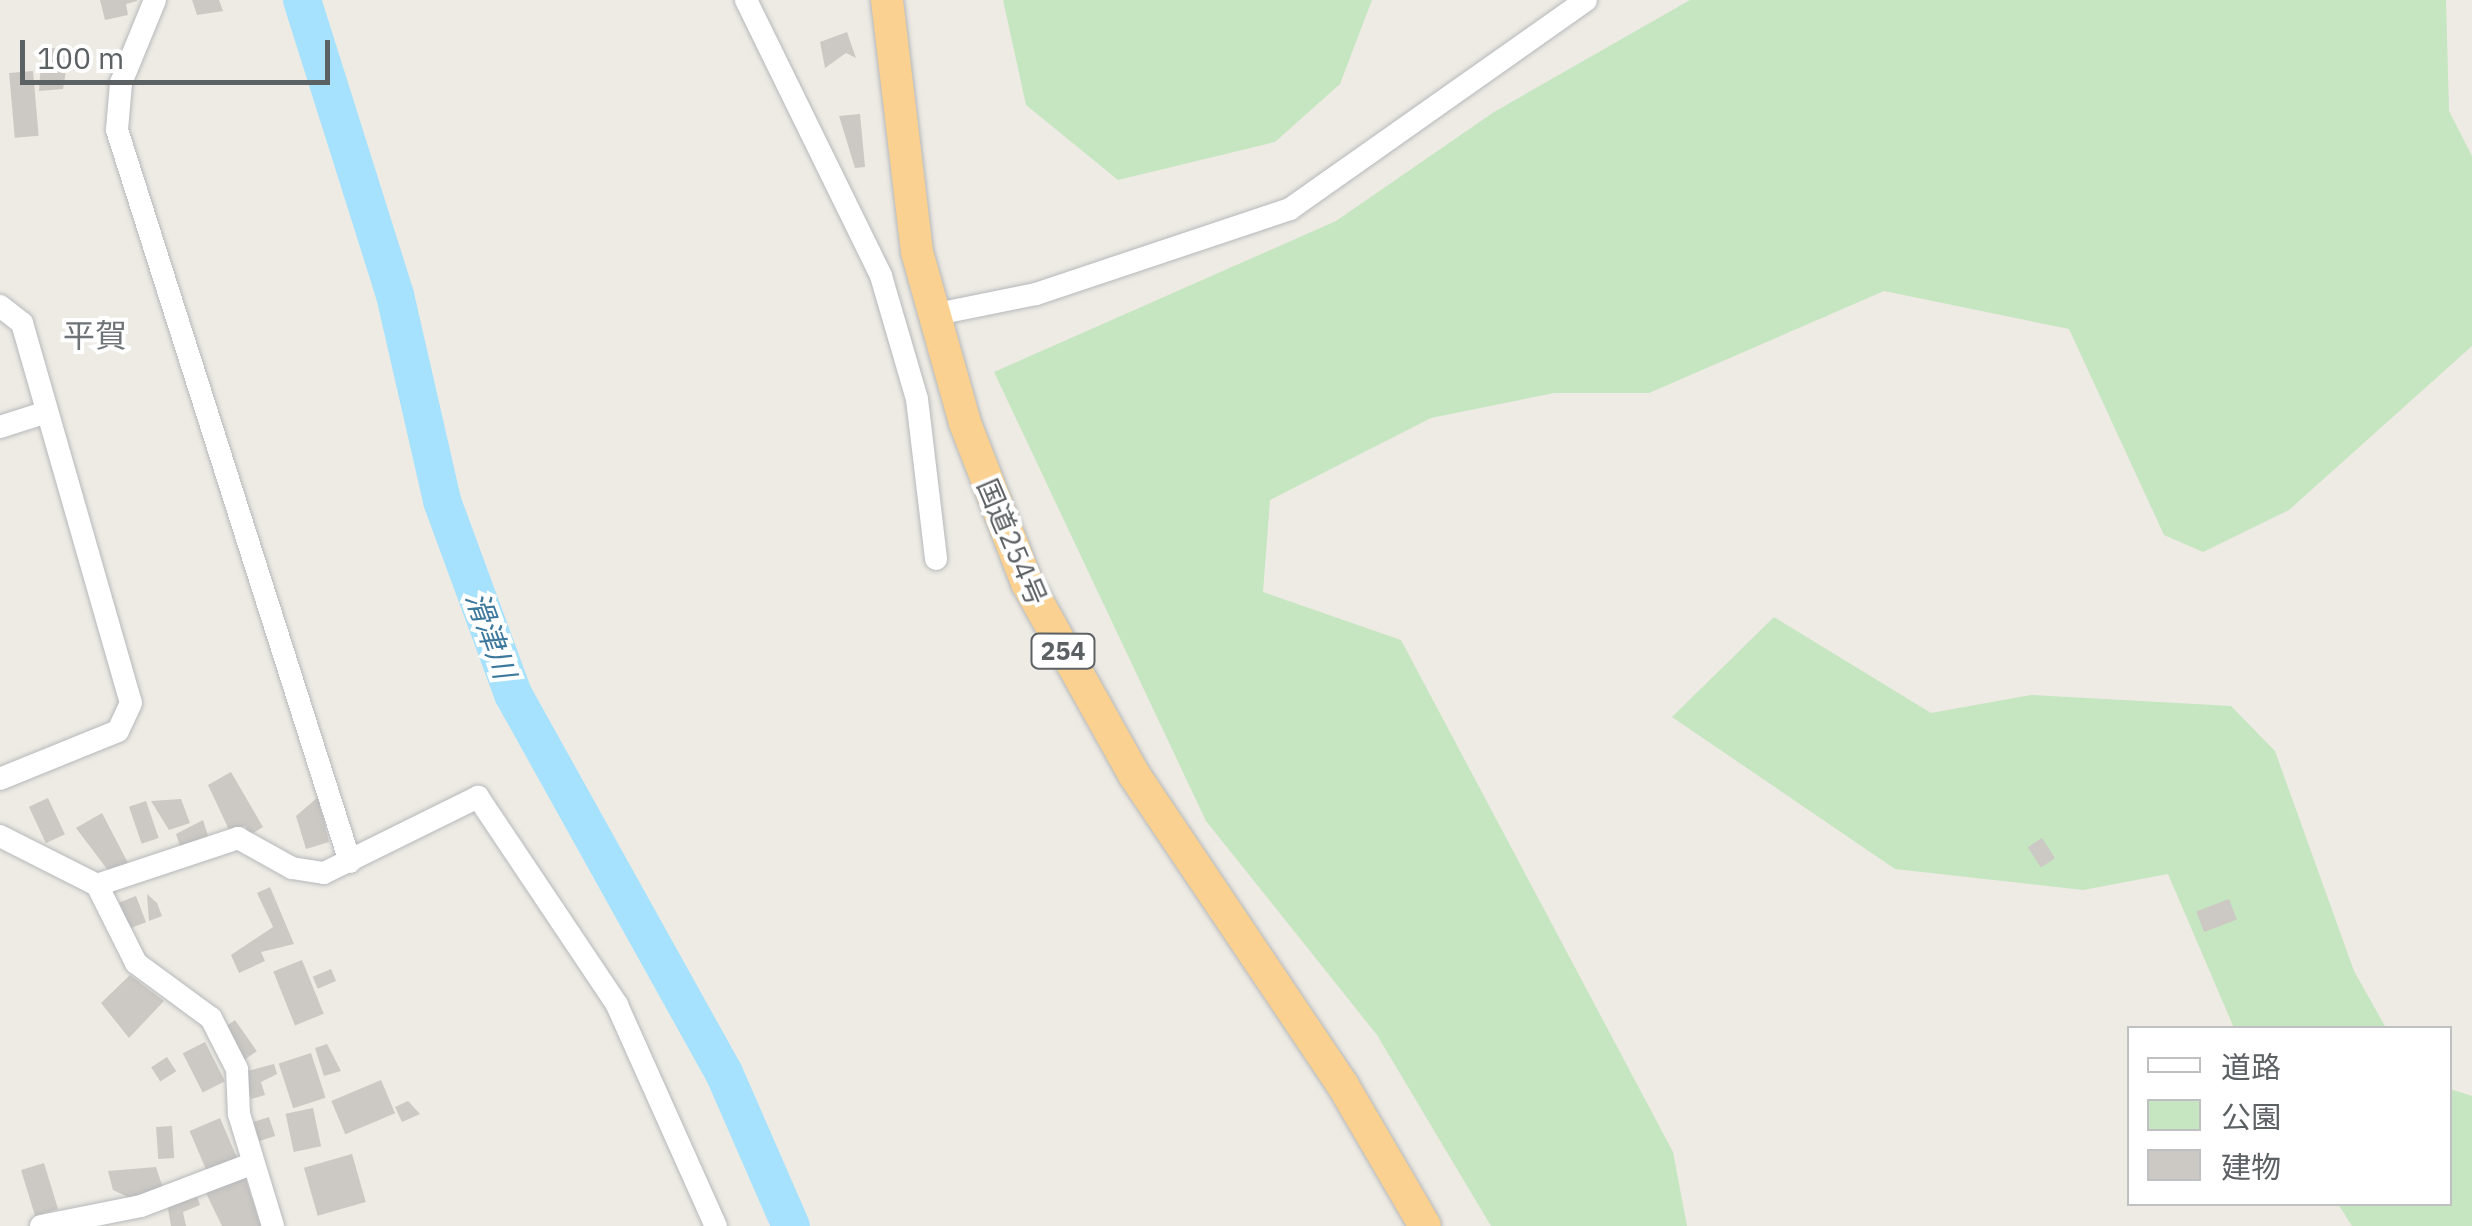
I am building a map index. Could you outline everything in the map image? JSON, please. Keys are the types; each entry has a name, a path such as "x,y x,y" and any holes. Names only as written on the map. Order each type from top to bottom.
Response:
{"highway":[{"name":"国道254号","path":"887,0 906,194 932,315 984,479 1055,637 1425,1226"}],"street":[{"path":"155,0 121,83 116,130 350,862"},
{"path":"746,0 882,276 917,399 936,559"},
{"path":"932,315 1036,294 1275,216 1586,0"},
{"path":"0,306 22,322 130,714 118,731 0,779"},
{"path":"0,426 47,412"},
{"path":"97,886 238,838 311,876 350,862 478,797 617,1005 716,1226"},
{"path":"0,836 97,886 136,963 210,1018 237,1069 251,1164 273,1226"},
{"path":"41,1226 141,1206 251,1164"}],"green space":[{"path":"1003,0 1372,0 1340,84 1275,142 1118,180 1026,105"},
{"path":"1690,0 2446,0 2449,111 2472,156 2472,346 2289,510 2203,552 2164,535 2069,329 1884,291 1649,393 1554,393 1431,418 1270,500 1263,592 1401,640 1673,1152 1687,1226 1491,1226 1377,1035 1206,821 994,372 1336,221 1494,112"},
{"path":"1774,617 1931,713 2031,695 2231,706 2275,751 2354,971 2385,1026 2233,1026 2168,874 2083,890 1895,869 1672,717"},
{"path":"2452,1090 2472,1096 2472,1226 2352,1226 2339,1206 2452,1206"}],"building":[{"path":"100,0 137,1 126,4 128,15 105,20"},
{"path":"192,0 219,0 223,11 197,15"},
{"path":"847,32 856,58 846,53 825,68 820,42"},
{"path":"70,47 63,89 39,91 42,49"},
{"path":"33,71 39,136 15,138 9,73"},
{"path":"860,114 865,167 855,168 839,116"},
{"path":"231,772 263,827 250,835 245,826 231,834 208,785"},
{"path":"318,797 329,842 306,849 296,816"},
{"path":"48,798 65,834 46,843 29,807"},
{"path":"181,799 190,823 169,830 151,801"},
{"path":"146,801 159,838 142,844 129,807"},
{"path":"102,813 128,863 110,873 76,828"},
{"path":"203,820 208,836 180,846 176,834"},
{"path":"2042,838 2055,858 2041,867 2028,847"},
{"path":"270,887 294,944 261,952 265,961 239,973 231,955 273,927 257,893"},
{"path":"147,894 157,903 162,916 149,921"},
{"path":"136,896 146,922 129,929 119,902"},
{"path":"2229,899 2237,920 2204,932 2196,912"},
{"path":"302,960 324,1014 295,1025 273,972"},
{"path":"331,969 336,981 318,989 313,977"},
{"path":"130,975 164,1001 129,1038 101,1003"},
{"path":"235,1020 257,1051 243,1061 221,1030"},
{"path":"205,1042 225,1081 203,1093 183,1053"},
{"path":"327,1044 341,1071 324,1076 315,1048"},
{"path":"311,1053 326,1098 293,1108 279,1064"},
{"path":"167,1057 176,1071 160,1082 151,1067"},
{"path":"274,1064 277,1074 261,1082 265,1095 251,1099 244,1072"},
{"path":"381,1080 395,1113 345,1134 331,1101"},
{"path":"408,1101 420,1114 402,1122 395,1107"},
{"path":"313,1108 321,1146 294,1152 286,1114"},
{"path":"269,1117 275,1136 254,1143 248,1124"},
{"path":"220,1118 238,1160 208,1173 190,1131"},
{"path":"172,1126 174,1158 158,1159 156,1127"},
{"path":"352,1154 366,1202 318,1216 304,1168"},
{"path":"44,1163 58,1209 35,1216 21,1170"},
{"path":"156,1167 163,1188 130,1198 113,1190 108,1171"},
{"path":"244,1174 261,1226 222,1226 204,1189"},
{"path":"196,1193 200,1205 183,1212 186,1226 171,1226 167,1204"}],"waterway":[{"name":"滑津川","path":"302,0 395,295 442,501 513,694 724,1073 791,1226"}],"district":[{"name":"平賀","path":"95,335"}]}
